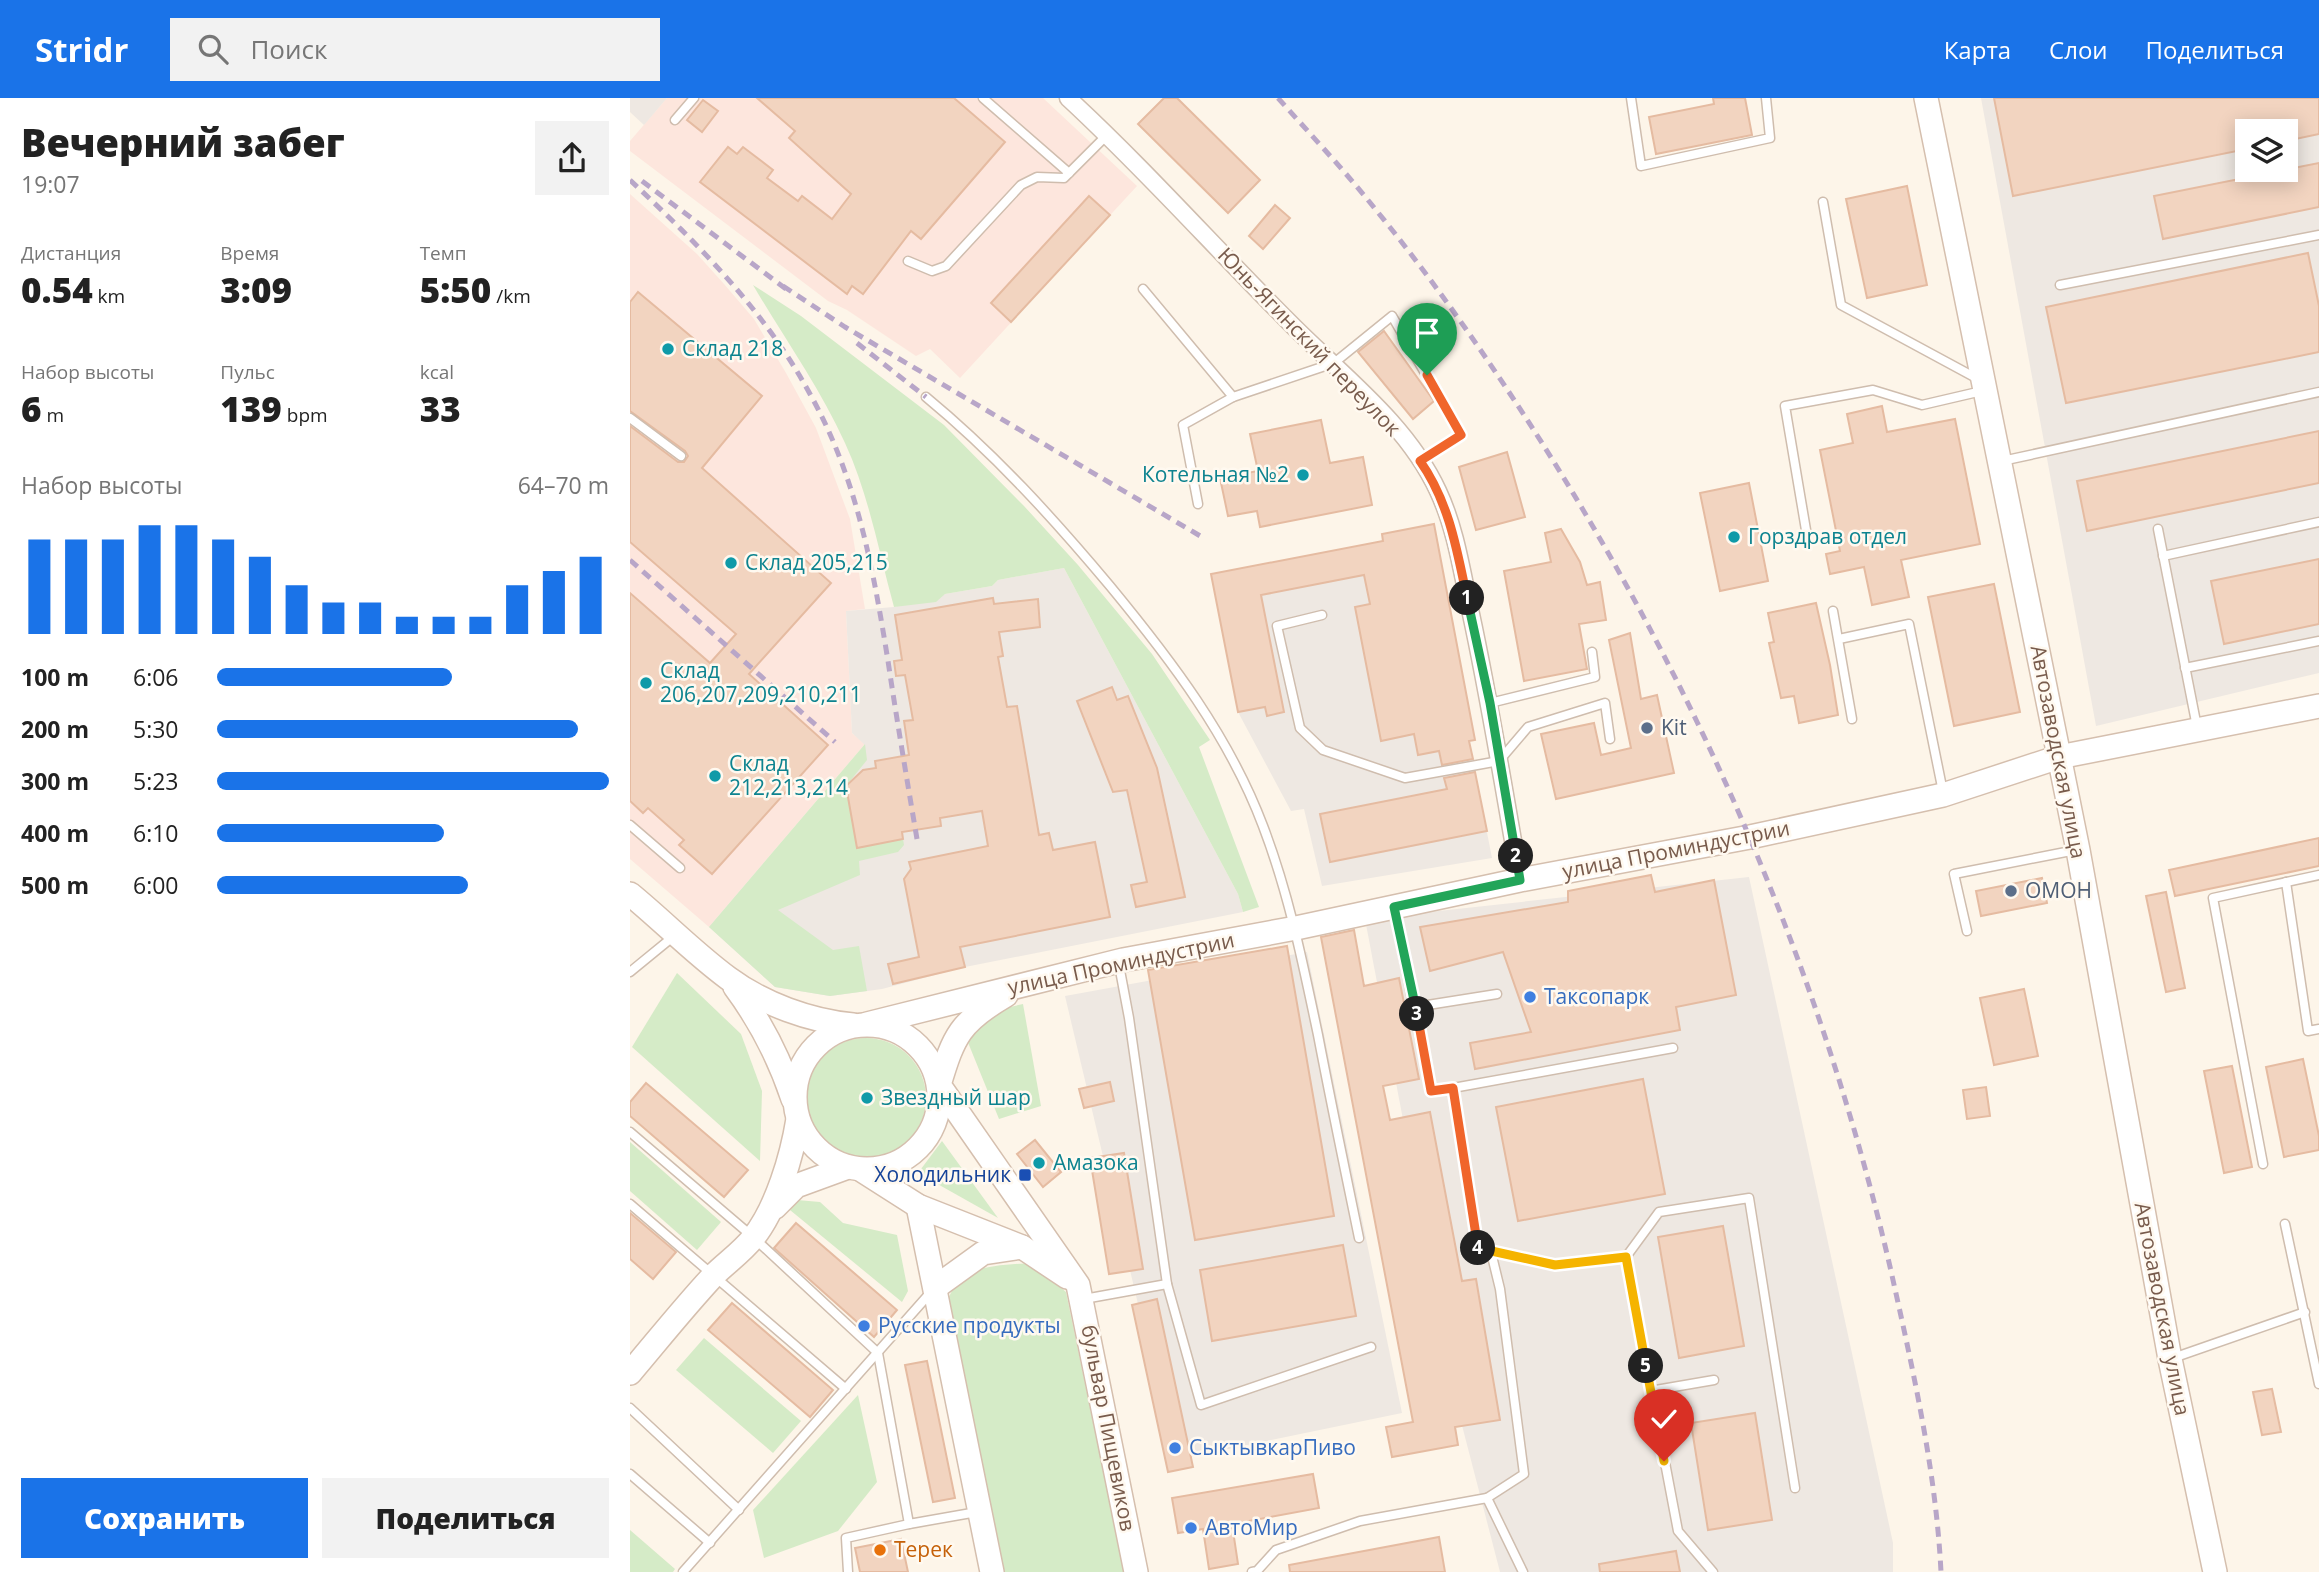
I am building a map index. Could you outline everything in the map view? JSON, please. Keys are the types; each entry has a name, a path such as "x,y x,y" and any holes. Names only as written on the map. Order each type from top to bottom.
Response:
{"main road":[{"name":"Автозаводская улица","path":"1926,98 2078,850 2170,1359 2215,1572"},
{"name":"улица Проминдустрии","path":"860,1025 1118,961 1750,837 1943,795 2059,757 2319,706"},
{"name":"бульвар Пищевиков","path":"630,894 729,979 766,1032 780,1060 805,1135 817,1149 831,1160 854,1168 918,1206 1022,1247"},
{"name":"бульвар Пищевиков","path":"729,979 784,1008 814,1018 884,1028 901,1035 917,1047 930,1062 939,1085 1080,1292 1136,1572"},
{"path":"765,1217 796,1186 854,1168 883,1168 903,1160 920,1147 933,1128 939,1107 939,1085 950,1048 967,1023 1027,983"},
{"path":"630,1373 713,1276 753,1237 765,1217 794,1146 796,1083 803,1063 816,1045 833,1033 860,1025"},
{"path":"918,1206 992,1572"},
{"path":"936,1287 983,1253 1022,1247 1080,1292"}],"street":[{"name":"Юнь-Ягинский переулок","path":"1068,98 1108,134 1282,315 1376,407 1420,461 1440,493 1456,544 1490,703 1520,880"}],"lane":[{"path":"675,120 694,98"},
{"path":"983,98 1069,173"},
{"path":"1631,98 1641,166 1770,138 1766,98"},
{"path":"908,261 932,271 946,266 1021,185 1037,177 1058,179 1069,173 1108,134"},
{"path":"1823,202 1841,305 1984,386"},
{"path":"2060,285 2319,235"},
{"path":"1143,289 1233,397"},
{"path":"1198,504 1183,425 1233,397 1334,363 1392,316 1461,435 1420,461"},
{"path":"1806,530 1785,406 1873,390 1922,405 1984,386"},
{"path":"1999,461 2319,391"},
{"path":"926,397 1000,462 1056,522 1141,624 1196,698 1234,759 1287,894 1296,928 1359,1237"},
{"path":"630,418 681,456"},
{"path":"2163,556 2319,522"},
{"path":"2158,529 2197,730"},
{"path":"1833,611 1852,719"},
{"path":"1322,615 1277,626 1300,728 1323,750 1405,778 1499,761 1528,727 1605,703 1610,739"},
{"path":"1839,639 1909,624 1943,795"},
{"path":"2185,668 2319,641"},
{"path":"1490,703 1595,677 1592,652"},
{"path":"630,825 680,868"},
{"path":"1967,931 1954,874 2078,850"},
{"path":"2263,1164 2213,898 2319,875"},
{"path":"2286,882 2308,1031 2319,1029"},
{"path":"1394,907 1431,1091 1672,1048"},
{"path":"630,972 677,933"},
{"path":"1118,961 1129,1018 1167,1284 1201,1405 1371,1347"},
{"path":"1415,1007 1497,994"},
{"path":"1453,1088 1478,1249 1555,1265 1626,1257"},
{"path":"630,1132 753,1237 878,1353 909,1524"},
{"path":"1713,1572 1678,1531 1626,1257 1659,1212 1749,1198 1795,1488"},
{"path":"630,1204 846,1389"},
{"path":"2285,1224 2319,1384"},
{"path":"1252,1572 1257,1571 1276,1550 1360,1521 1488,1498 1524,1474 1500,1289 1491,1252"},
{"path":"1080,1292 1167,1284"},
{"path":"683,1572 936,1287"},
{"path":"2170,1359 2305,1312"},
{"path":"1650,1391 1714,1380"},
{"path":"630,1408 740,1510"},
{"path":"630,1474 710,1543"},
{"path":"1488,1498 1523,1572"},
{"path":"848,1572 846,1538 980,1511"}],"shaded area":[{"path":"630,98 667,98 644,125 630,112"},
{"path":"667,98 1043,98 1137,186 960,378 930,349 916,356 847,310 828,301 630,151 630,141"},
{"path":"1981,98 2319,98 2319,673 2096,726"},
{"path":"630,194 697,254 724,284 754,319 786,373 816,428 850,519 865,609 846,611 852,733 865,744 709,927 630,859"},
{"path":"1434,524 1475,740 1469,741 1492,858 1322,886 1304,809 1291,811 1238,712 1211,574 1383,541"},
{"path":"1064,568 1238,894 1243,912 965,967 882,989 830,996 775,987 709,927 865,745 852,733 846,611 894,607 992,586 998,580"},
{"path":"1749,877 1893,1543 1893,1572 1500,1572 1458,1410 1365,919"},
{"path":"1307,952 1402,1413 1175,1460 1065,996"}],"green space":[{"path":"753,285 801,316 944,425 1078,565 1152,654 1210,740 1199,747 1259,907 1243,912 1238,894 1064,568 998,580 992,586 945,594 936,602 894,607 867,504 845,443 813,383"},
{"path":"865,744 867,760 846,786 857,847 903,839 904,845 898,852 859,861 860,875 778,910 833,950 859,946 867,991 830,996 775,987 709,927"},
{"path":"677,973 741,1034 762,1091 760,1161 632,1047"},
{"path":"1023,1004 1041,1106 999,1119 967,1040 983,1013"},
{"path":"866,1038 889,1043 908,1056 921,1075 926,1098 921,1121 908,1140 889,1153 866,1158 843,1153 824,1140 811,1121 806,1098 811,1075 824,1056 843,1043"},
{"path":"942,1141 998,1218 918,1173"},
{"path":"630,1142 721,1222 697,1250 630,1191"},
{"path":"797,1200 820,1202 843,1223 897,1235 908,1291 902,1302 790,1210"},
{"path":"1032,1263 1066,1292 1124,1572 1001,1572 947,1301 955,1286 966,1275 981,1269"},
{"path":"704,1338 801,1421 773,1453 676,1370"},
{"path":"858,1395 877,1482 838,1531 764,1558 753,1510"},
{"path":"630,1530 675,1569 673,1572 630,1572"}],"building":[{"path":"757,98 954,98 1005,142 921,239 911,231 863,294 852,286 847,294 700,182 728,147 737,154 743,147 773,170 767,178 798,201 802,196 832,219 851,194 789,138 795,131"},
{"path":"1164,98 1177,98 1260,180 1228,213 1138,124"},
{"path":"1713,98 1745,98 1752,135 1656,154 1649,117 1714,104"},
{"path":"1994,98 2319,98 2319,134 2298,138 2298,119 2235,119 2235,151 2013,196"},
{"path":"703,100 718,111 702,132 687,120"},
{"path":"2319,163 2319,207 2163,239 2154,196 2235,180 2235,182 2298,182 2298,167"},
{"path":"1907,186 1927,285 1867,298 1846,199"},
{"path":"1089,196 1110,215 1011,322 991,303"},
{"path":"1275,205 1290,218 1263,249 1249,236"},
{"path":"2308,253 2319,306 2319,352 2066,403 2046,307"},
{"path":"638,292 762,396 702,468 831,583 749,674 828,745 712,874 679,845 684,840 648,808 643,813 630,801 630,593 710,663 736,634 630,542 630,426 678,462 684,462 688,456 685,451 630,411 630,302"},
{"path":"1384,331 1434,401 1413,419 1358,352"},
{"path":"1882,406 1887,432 1955,419 1980,544 1901,560 1909,597 1872,605 1864,567 1830,574 1826,554 1840,551 1820,450 1853,443 1847,414"},
{"name":"Котельная №2","path":"1321,420 1330,463 1363,457 1372,505 1260,527 1257,511 1228,516 1220,478 1258,471 1250,434"},
{"path":"2319,431 2319,483 2087,531 2077,481"},
{"path":"1507,452 1525,517 1476,530 1459,467"},
{"name":"Горздрав отдел","path":"1749,483 1768,581 1720,591 1700,493"},
{"path":"1434,524 1475,740 1469,741 1473,759 1442,765 1439,751 1418,755 1414,734 1381,741 1355,607 1370,604 1364,575 1261,595 1284,712 1267,716 1265,707 1238,712 1211,574 1383,541 1382,534"},
{"path":"1561,529 1580,562 1587,585 1600,582 1606,620 1579,624 1587,669 1524,681 1504,571 1551,562 1545,533"},
{"path":"2319,559 2319,624 2224,644 2211,581"},
{"path":"1994,584 2020,712 1954,726 1928,597"},
{"path":"993,598 994,604 1038,599 1040,627 999,632 1003,656 998,657 1007,707 1017,706 1039,835 1049,833 1053,850 1095,842 1110,917 960,947 965,967 893,984 888,964 919,957 904,879 911,869 909,862 988,846 982,811 940,818 941,826 902,832 903,839 857,848 846,786 863,770 876,768 875,761 909,755 904,721 913,720 905,675 896,676 894,661 902,660 895,615"},
{"path":"1816,603 1838,715 1799,723 1794,696 1781,698 1769,643 1774,642 1768,613"},
{"path":"1630,633 1641,699 1657,695 1674,773 1556,799 1541,734 1594,723 1601,755 1631,748 1609,640"},
{"path":"1112,687 1117,700 1128,696 1157,768 1185,897 1136,907 1131,885 1147,882 1127,790 1113,792 1077,701"},
{"path":"1475,772 1487,831 1330,862 1320,814 1447,789 1444,778"},
{"path":"2319,838 2319,866 2175,896 2169,870"},
{"path":"1651,875 1655,892 1714,880 1736,995 1676,1007 1680,1030 1475,1069 1470,1043 1531,1032 1503,952 1430,971 1420,927 1568,902 1568,891"},
{"path":"2042,878 2047,903 1981,916 1976,891"},
{"path":"2166,892 2185,988 2166,992 2146,896"},
{"path":"1354,930 1364,986 1399,978 1419,1079 1383,1086 1390,1120 1430,1112 1462,1281 1476,1279 1500,1420 1455,1427 1458,1445 1392,1457 1386,1427 1413,1422 1321,937"},
{"path":"1287,946 1334,1216 1195,1240 1148,970"},
{"path":"2024,989 2038,1056 1994,1065 1980,998"},
{"path":"2303,1059 2319,1136 2319,1150 2284,1157 2266,1067"},
{"path":"2232,1066 2252,1167 2224,1173 2204,1071"},
{"path":"1643,1079 1665,1194 1518,1221 1496,1107"},
{"path":"1110,1082 1114,1101 1084,1108 1079,1089"},
{"path":"646,1083 748,1170 724,1197 630,1116 630,1102"},
{"path":"1986,1087 1990,1116 1967,1119 1963,1090"},
{"name":"Амазока","path":"1035,1140 1061,1172 1043,1187 1017,1154"},
{"path":"1124,1153 1143,1269 1109,1274 1090,1158"},
{"path":"630,1213 676,1252 653,1279 630,1259"},
{"path":"796,1223 897,1310 874,1337 774,1248"},
{"path":"1723,1226 1744,1346 1679,1358 1658,1237"},
{"path":"1343,1245 1356,1316 1212,1341 1200,1270"},
{"path":"1157,1299 1193,1467 1168,1472 1132,1305"},
{"path":"732,1303 833,1390 810,1417 708,1330"},
{"path":"927,1361 955,1498 933,1502 905,1365"},
{"path":"2272,1389 2281,1432 2262,1435 2253,1392"},
{"path":"1755,1413 1772,1520 1708,1530 1691,1423"},
{"path":"1313,1474 1319,1508 1232,1524 1238,1564 1209,1569 1203,1529 1178,1533 1172,1498"},
{"path":"1439,1537 1445,1572 1290,1572 1289,1565"},
{"path":"901,1539 908,1572 860,1572 855,1548"},
{"path":"1676,1551 1680,1572 1600,1572 1599,1564"}],"railway":[{"path":"1278,98 1396,235 1454,312 1526,418 1587,517 1644,619 1697,722 1746,828 1789,936 1828,1046 1862,1158 1891,1271 1922,1421 1934,1496 1941,1572"},
{"path":"630,180 705,254 751,307 810,394 840,458 869,558 917,839"},
{"path":"642,181 790,292"},
{"path":"783,286 845,327 1202,537"},
{"path":"857,343 926,397"},
{"path":"630,560 835,742"}],"place":[{"name":"Склад 218","path":"668,349"},
{"name":"Котельная №2","path":"1303,475"},
{"name":"Горздрав отдел","path":"1734,537"},
{"name":"Склад 205,215","path":"731,563"},
{"name":"Склад 206,207,209,210,211","path":"646,683"},
{"name":"Kit","path":"1647,728"},
{"name":"Склад 212,213,214","path":"715,776"},
{"name":"ОМОН","path":"2011,891"},
{"name":"Таксопарк","path":"1530,997"},
{"name":"Звездный шар","path":"867,1098"},
{"name":"Амазока","path":"1039,1163"},
{"name":"Холодильник","path":"1025,1175"},
{"name":"Русские продукты","path":"864,1326"},
{"name":"СыктывкарПиво","path":"1175,1448"},
{"name":"АвтоМир","path":"1191,1528"},
{"name":"Терек","path":"880,1550"}],"route":[{"path":"1427,375 1461,435 1420,461 1440,493 1456,544 1490,703 1520,880 1394,907 1431,1091 1453,1088 1478,1249 1555,1265 1626,1257 1664,1461"}]}
